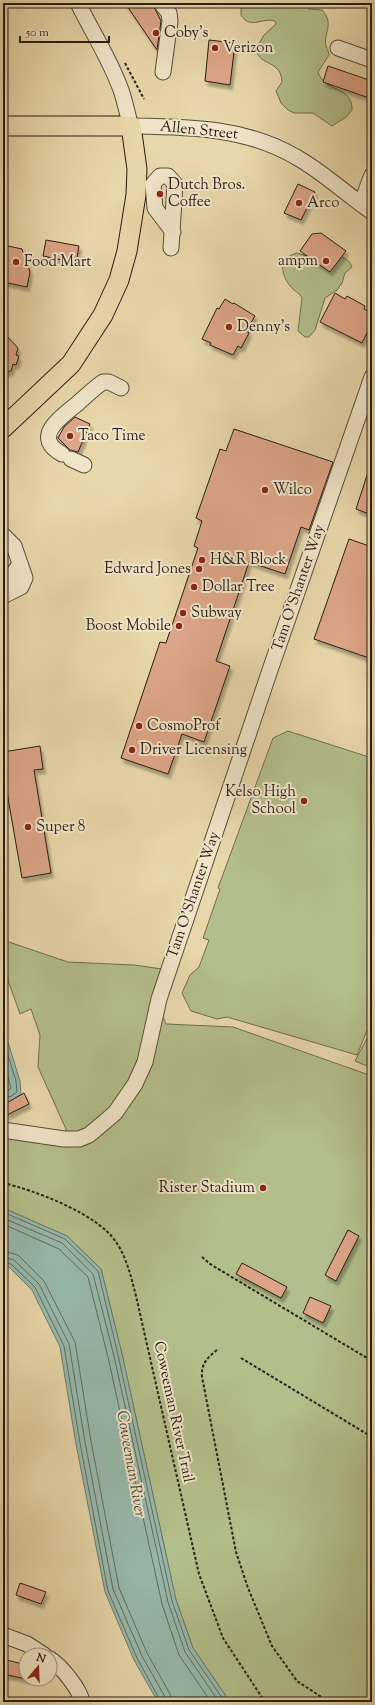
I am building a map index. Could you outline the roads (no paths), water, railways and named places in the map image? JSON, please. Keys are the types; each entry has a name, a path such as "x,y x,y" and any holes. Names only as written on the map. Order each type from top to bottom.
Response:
{"main road":[{"name":"Allen Street","path":"3,126 131,126"},
{"path":"3,428 71,364 103,315 119,280 128,245 136,195 136,169 131,126"}],"street":[{"path":"78,3 94,36 106,55 121,89 131,126"},
{"path":"161,3 169,13 170,21 163,72"},
{"path":"338,48 372,60"},
{"name":"Allen Street","path":"131,126 190,128 222,131 264,141 283,149 308,164 366,208"},
{"path":"366,208 372,174"},
{"path":"170,248 173,232"},
{"name":"Tam O'Shanter Way","path":"3,1130 64,1139 79,1139 89,1135 115,1113 135,1084 145,1062 164,984 269,673 372,377"},
{"path":"72,459 53,448 48,436 53,424 103,382 109,382 120,388"},
{"path":"3,535 14,546 24,574 24,583 17,589 3,596"},
{"path":"3,588 20,564"},
{"path":"3,1635 32,1647"},
{"path":"58,1664 81,1695 82,1702"}],"water":[{"path":"3,1026 20,1081 21,1095 8,1103 3,1097"},
{"name":"Coweeman River","path":"3,1208 67,1236 101,1269 122,1354 176,1600 193,1648 230,1702 158,1702 134,1660 105,1592 76,1444 60,1347 32,1290 9,1267 3,1266"}],"place":[{"name":"Coby's","path":"156,33"},
{"name":"Verizon","path":"215,48"},
{"name":"Dutch Bros. Coffee","path":"160,194"},
{"name":"Arco","path":"299,203"},
{"name":"ampm","path":"326,261"},
{"name":"Food Mart","path":"16,262"},
{"name":"Denny's","path":"229,327"},
{"name":"Taco Time","path":"70,436"},
{"name":"Wilco","path":"265,490"},
{"name":"H&R Block","path":"202,560"},
{"name":"Edward Jones","path":"199,569"},
{"name":"Dollar Tree","path":"194,587"},
{"name":"Subway","path":"183,613"},
{"name":"Boost Mobile","path":"179,626"},
{"name":"CosmoProf","path":"139,726"},
{"name":"Driver Licensing","path":"132,750"},
{"name":"Kelso High School","path":"304,801"},
{"name":"Super 8","path":"28,827"},
{"name":"Rister Stadium","path":"263,1188"}]}
